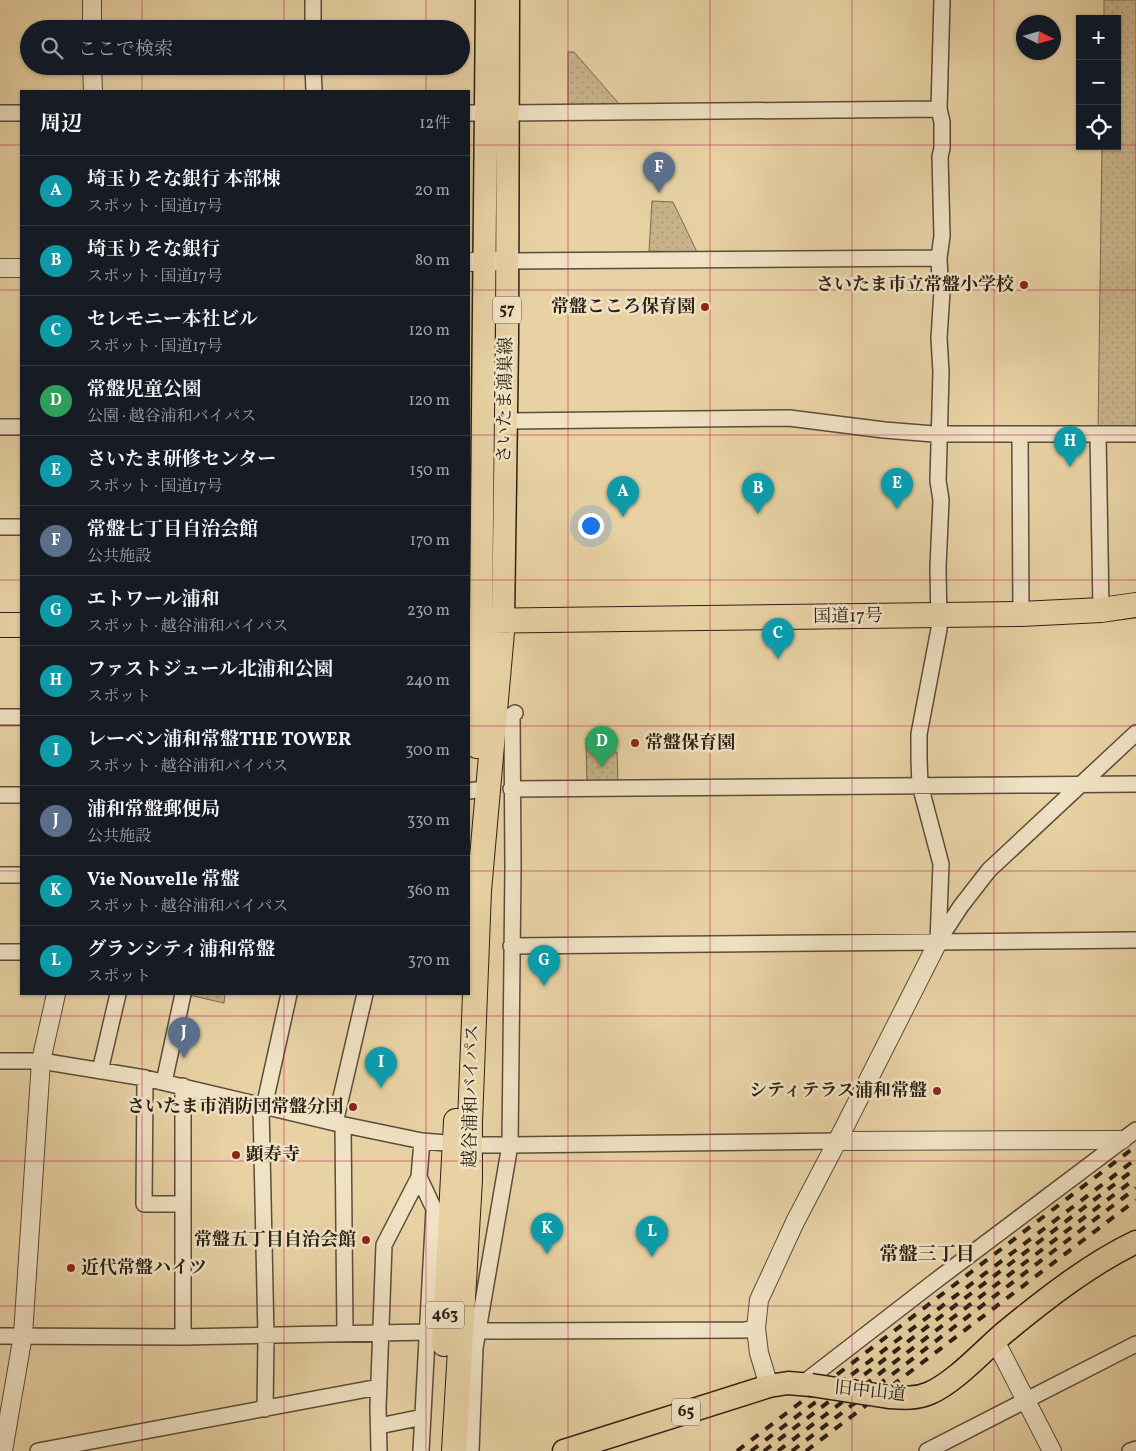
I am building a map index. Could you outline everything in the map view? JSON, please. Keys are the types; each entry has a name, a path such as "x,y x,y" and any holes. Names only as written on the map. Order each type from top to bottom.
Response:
{"highway":[{"name":"国道17号","path":"484,621 940,616 1101,610 1136,605"},
{"path":"470,875 474,710 484,621"},
{"name":"越谷浦和バイパス","path":"462,1144 479,891 484,621"},
{"path":"0,625 20,625"},
{"name":"越谷浦和バイパス","path":"454,1451 462,1180 464,995"},
{"name":"越谷浦和バイパス","path":"438,1451 462,1180"}],"main road":[{"name":"さいたま鴻巣線","path":"484,621 486,421 477,262 488,113 487,0"},
{"name":"さいたま鴻巣線","path":"484,621 476,522 486,421 508,261 488,113 508,0"},
{"name":"旧中山道","path":"564,1451 770,1386 788,1383 889,1397 908,1398 930,1393 941,1387 994,1342 1094,1266 1136,1242"}],"street":[{"path":"92,0 92,20"},
{"path":"313,0 313,20"},
{"path":"938,942 941,864 920,785 919,734 940,616 938,567 940,500 938,481 941,372 939,338 942,291 939,258 942,236 940,157 942,122 940,109 942,0"},
{"path":"92,75 92,90"},
{"path":"313,75 314,90"},
{"path":"488,113 940,109"},
{"path":"0,113 20,113"},
{"path":"477,262 939,258"},
{"path":"0,268 20,268"},
{"path":"486,421 789,418 884,430 940,434 1136,434"},
{"path":"0,427 20,427"},
{"path":"1020,434 1021,614"},
{"path":"1098,434 1101,610"},
{"path":"0,527 20,526"},
{"path":"471,1451 475,1348 510,1145 511,789 512,715 515,713"},
{"path":"0,717 20,717"},
{"path":"770,1386 760,1353 756,1328 759,1300 795,1222 938,942 960,906 989,870 1136,733"},
{"path":"511,789 1136,784"},
{"path":"0,795 20,795"},
{"path":"0,875 20,875"},
{"path":"512,946 1136,940"},
{"path":"0,952 20,952"},
{"path":"3,1451 23,1335 41,1061 56,995"},
{"path":"100,1071 118,995"},
{"path":"164,1082 183,995"},
{"path":"265,1409 263,1106 289,995"},
{"path":"345,1333 339,1124 365,995"},
{"path":"0,1061 41,1061 145,1078 339,1124 422,1141 462,1144 838,1141 1129,1135"},
{"path":"145,1078 144,1204 182,1204"},
{"path":"183,1086 183,1337"},
{"path":"807,1385 934,1282 1129,1135"},
{"path":"379,1451 379,1387 384,1245 419,1178 422,1141"},
{"path":"419,1178 434,1209 421,1451"},
{"path":"478,1331 745,1330 756,1328"},
{"path":"0,1336 266,1337 345,1333 428,1332"},
{"path":"994,1342 1027,1400 1052,1451"},
{"path":"927,1451 1136,1344"},
{"path":"38,1451 379,1387"},
{"path":"379,1426 423,1417"},
{"path":"1130,1451 1136,1449"}],"shaded area":[{"path":"1104,0 1136,0 1136,431 1098,431 1102,150 1121,150 1121,15 1104,15"},
{"path":"568,52 574,52 620,105 568,106"},
{"path":"652,201 673,202 697,252 649,251"},
{"path":"586,738 608,738 608,752 617,752 618,781 587,782"},
{"path":"189,995 225,995 224,1003"}],"railway":[{"path":"737,1451 1136,1146"},
{"path":"751,1451 1136,1159"},
{"path":"764,1451 1136,1168"},
{"path":"778,1451 1136,1178"},
{"path":"792,1451 1136,1188"},
{"path":"806,1451 1136,1200"}],"place":[{"name":"常盤七丁目自治会館","path":"659,193"},
{"name":"さいたま市立常盤小学校","path":"1024,285"},
{"name":"常盤こころ保育園","path":"705,307"},
{"name":"ファストジュール北浦和公園","path":"1070,467"},
{"name":"さいたま研修センター","path":"897,509"},
{"name":"埼玉りそな銀行","path":"758,514"},
{"name":"埼玉りそな銀行 本部棟","path":"623,517"},
{"name":"セレモニー本社ビル","path":"778,659"},
{"name":"常盤保育園","path":"635,743"},
{"name":"常盤児童公園","path":"602,767"},
{"name":"エトワール浦和","path":"544,986"},
{"name":"浦和常盤郵便局","path":"184,1058"},
{"name":"レーベン浦和常盤THE TOWER","path":"381,1088"},
{"name":"シティテラス浦和常盤","path":"937,1091"},
{"name":"さいたま市消防団常盤分団","path":"353,1107"},
{"name":"顕寿寺","path":"236,1155"},
{"name":"常盤五丁目自治会館","path":"366,1240"},
{"name":"Vie Nouvelle 常盤","path":"547,1254"},
{"name":"グランシティ浦和常盤","path":"652,1257"},
{"name":"近代常盤ハイツ","path":"71,1268"}],"district":[{"name":"常盤三丁目","path":"927,1255"}]}
